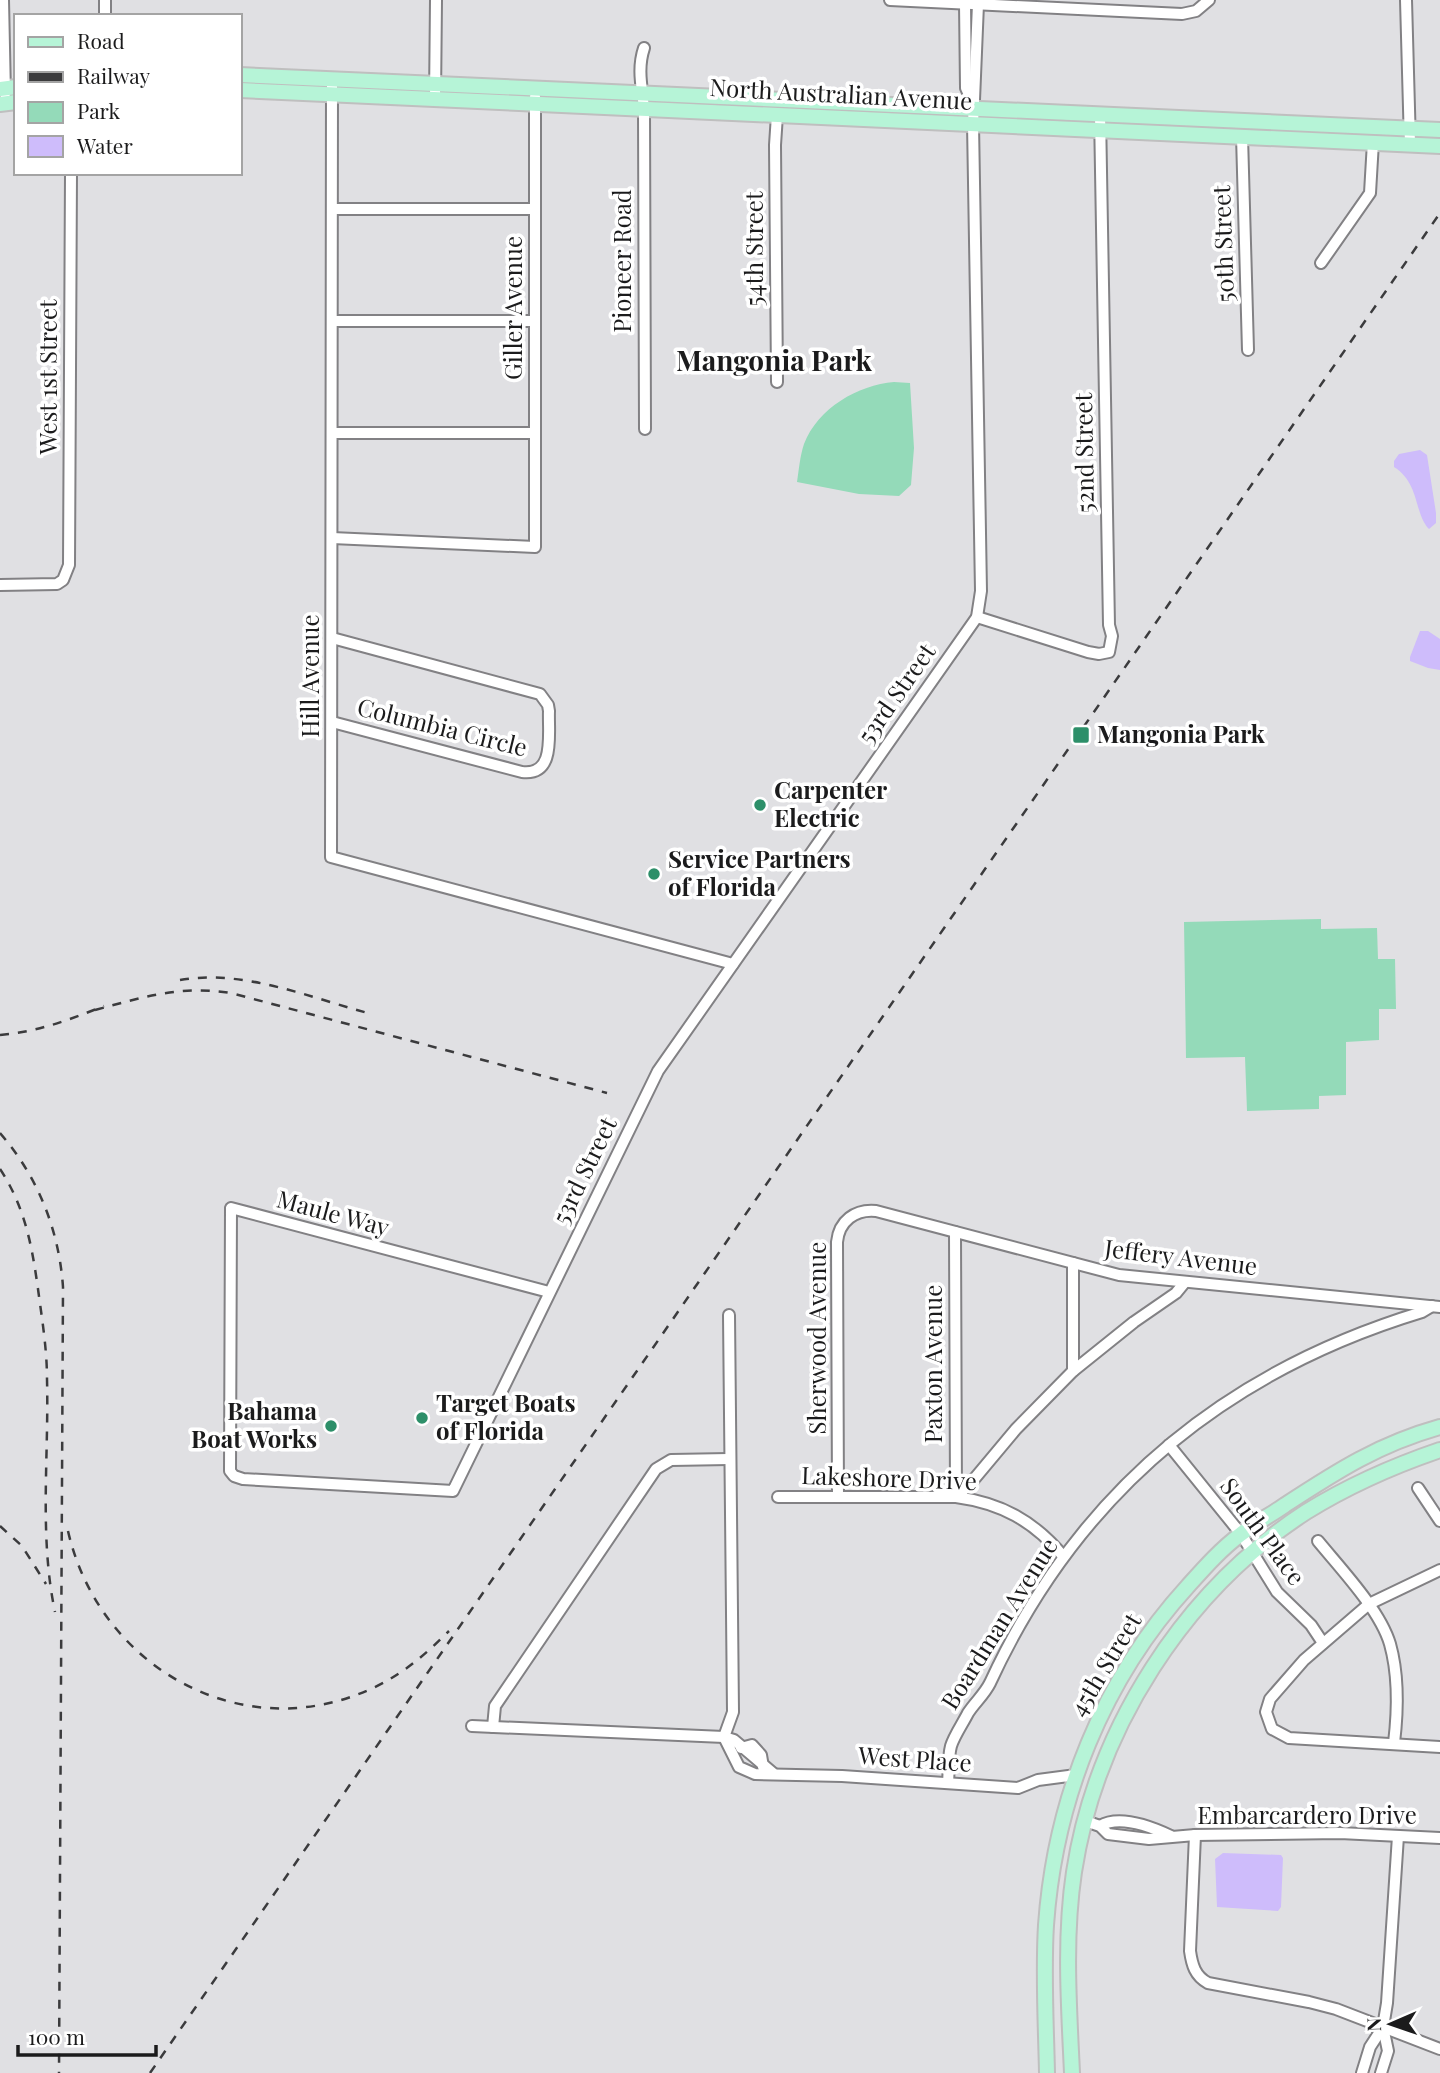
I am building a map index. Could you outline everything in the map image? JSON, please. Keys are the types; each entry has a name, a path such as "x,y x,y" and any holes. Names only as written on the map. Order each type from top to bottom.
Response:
{"main road":[{"name":"North Australian Avenue","path":"242,75 435,99 1440,146"},
{"name":"North Australian Avenue","path":"242,90 435,83 1440,130"},
{"path":"1288,122 1288,138"},
{"name":"45th Street","path":"1047,2073 1044,1994 1046,1925 1056,1851 1076,1775 1112,1690 1150,1631 1196,1577 1241,1534 1316,1484 1375,1450 1440,1427"},
{"name":"45th Street","path":"1072,2073 1070,1903 1078,1851 1104,1762 1134,1699 1172,1640 1214,1588 1253,1552 1306,1512 1368,1478 1440,1450"},
{"path":"1070,1793 1073,1808 1085,1821"}],"street":[{"path":"3,0 7,96"},
{"path":"435,99 436,0"},
{"path":"890,0 1182,14 1196,11 1208,1"},
{"path":"1406,0 1410,144"},
{"name":"53rd Street","path":"965,4 966,88 975,108"},
{"name":"53rd Street","path":"453,1490 658,1071 977,617 981,591 973,124 978,4"},
{"name":"Hill Avenue","path":"332,87 331,858 733,964"},
{"name":"Giller Avenue","path":"332,538 535,547 535,88"},
{"name":"Pioneer Road","path":"643,92 645,429"},
{"name":"52nd Street","path":"977,617 1088,652 1109,652 1112,646 1109,625 1100,114"},
{"name":"54th Street","path":"776,382 777,115"},
{"name":"50th Street","path":"1242,136 1248,350"},
{"path":"1321,263 1370,193 1373,142"},
{"name":"West 1st Street","path":"0,585 51,586 63,580 69,565 71,175"},
{"path":"332,209 535,209"},
{"path":"332,321 535,321"},
{"path":"332,433 535,433"},
{"name":"Columbia Circle","path":"332,638 540,694 548,705 549,712 548,757 536,772 522,772 332,722"},
{"name":"Maule Way","path":"453,1490 243,1479 234,1476 228,1464 232,1209 549,1292"},
{"name":"Jeffery Avenue","path":"844,1223 855,1214 869,1210 1119,1275 1436,1306"},
{"name":"Sherwood Avenue","path":"838,1497 837,1242 844,1223"},
{"name":"Paxton Avenue","path":"955,1232 956,1497"},
{"path":"1073,1263 1073,1371"},
{"path":"956,1497 1025,1419 1073,1371 1133,1322 1176,1293 1185,1282"},
{"name":"Boardman Avenue","path":"948,1783 951,1746 969,1712 985,1693 1019,1625 1063,1556 1111,1500 1169,1445 1226,1402 1282,1368 1350,1336 1436,1306"},
{"path":"724,1737 733,1712 729,1315"},
{"name":"South Place","path":"1169,1445 1241,1534 1277,1592 1311,1625 1323,1643"},
{"path":"493,1727 495,1706 656,1469 671,1460 729,1459"},
{"path":"1418,1488 1440,1521"},
{"name":"Lakeshore Drive","path":"778,1497 956,1497 978,1500 1009,1510 1042,1532 1063,1556"},
{"path":"1318,1541 1369,1604 1390,1643 1398,1703 1394,1742"},
{"path":"1440,1570 1369,1604 1323,1643 1270,1699 1266,1718 1277,1734 1289,1738 1394,1742 1440,1747"},
{"path":"472,1726 724,1737 734,1740 741,1748 752,1745 761,1755 768,1770"},
{"name":"West Place","path":"724,1737 739,1767 755,1774 768,1770 1018,1788 1038,1780 1076,1775"},
{"path":"1053,1778 1070,1793"},
{"name":"Embarcardero Drive","path":"1085,1821 1100,1826 1109,1821 1148,1826 1174,1837 1340,1833 1440,1838"},
{"path":"1195,1835 1190,1951 1191,1962 1200,1978 1222,1986 1309,2002 1440,2049"},
{"path":"1381,2073 1388,2051 1383,2027 1387,2003 1398,1836"},
{"path":"1362,2073 1370,2047 1383,2027"}],"green space":[{"path":"894,382 910,383 914,448 911,485 899,496 859,494 797,482 804,444 810,431 829,409 853,393"},
{"path":"1321,919 1321,929 1377,928 1378,959 1395,959 1396,1009 1379,1009 1379,1040 1346,1042 1346,1095 1319,1096 1319,1109 1247,1111 1245,1057 1186,1058 1184,922"}],"water":[{"path":"1420,450 1427,455 1436,513 1436,523 1429,529 1424,523 1408,481 1394,467 1394,461 1399,454"},
{"path":"1420,631 1428,631 1440,639 1440,670 1410,661"},
{"path":"1223,1853 1281,1855 1281,1907 1278,1911 1217,1907 1215,1859"}],"railway":[{"path":"150,2073 1440,213"},
{"path":"180,980 228,978 251,981 368,1013"},
{"path":"95,1010 178,991 231,993 607,1093"},
{"path":"0,1035 53,1025 104,1006"},
{"path":"0,1133 25,1168 44,1205 57,1245 63,1287 59,2073"},
{"path":"0,1169 16,1198 26,1227 43,1323 47,1379 47,1554 55,1612"},
{"path":"0,1526 22,1546 46,1584"},
{"path":"68,1531 85,1579 110,1621 144,1657 183,1683 227,1701 274,1708 324,1704 373,1688 394,1676 423,1655 449,1631"}],"place":[{"name":"Mangonia Park","path":"1081,735"},
{"name":"Carpenter Electric","path":"760,805"},
{"name":"Service Partners of Florida","path":"654,874"},
{"name":"Target Boats of Florida","path":"422,1418"},
{"name":"Bahama Boat Works","path":"331,1426"}],"district":[{"name":"Mangonia Park","path":"774,361"}]}
